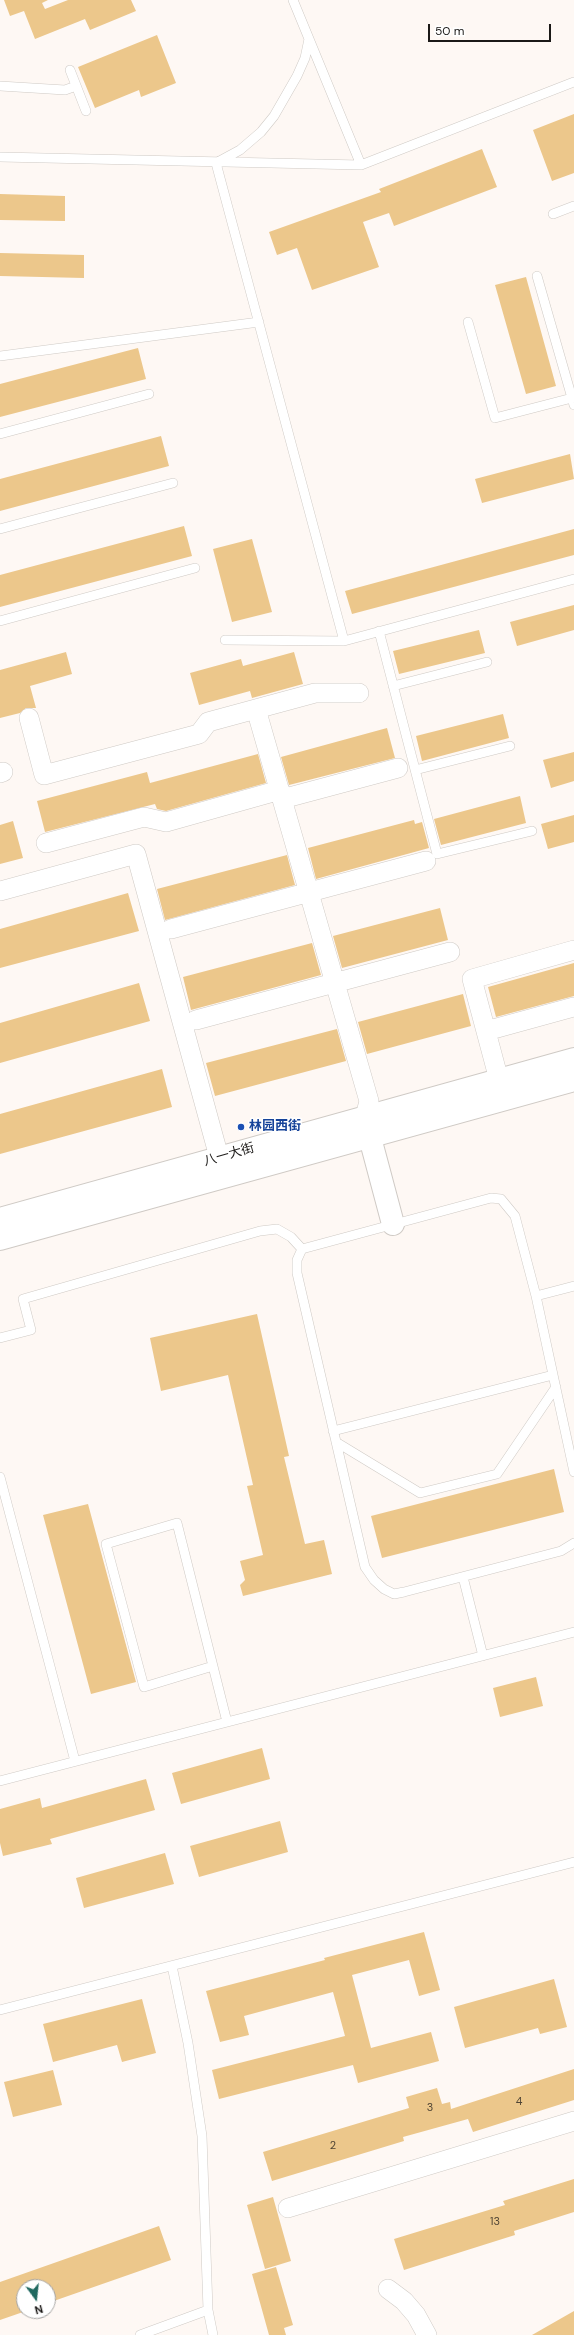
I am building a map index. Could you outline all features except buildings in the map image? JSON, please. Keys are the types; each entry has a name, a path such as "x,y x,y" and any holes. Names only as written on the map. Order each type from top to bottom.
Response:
{"main road":[{"name":"八一大街","path":"0,1240 367,1127 499,1080 574,1059"},
{"name":"八一大街","path":"0,1219 213,1159 367,1127 574,1080"},
{"path":"367,1127 393,1224"}],"street":[{"path":"29,718 44,775 199,734 208,722 315,692 359,694"},
{"path":"256,709 369,1101 367,1127"},
{"path":"46,843 144,817 166,822 281,794 407,769"},
{"path":"0,891 136,854 213,1159"},
{"path":"171,928 426,861"},
{"path":"148,940 213,1159"},
{"path":"499,1080 472,979 574,950"},
{"path":"196,1020 450,952"},
{"path":"486,1031 574,1007"},
{"path":"288,2208 574,2122"},
{"path":"388,2289 404,2301 416,2315 427,2335"}],"lane":[{"path":"293,0 360,165"},
{"path":"216,163 240,150 261,132 274,116 297,76 305,58 309,39"},
{"path":"70,70 86,111"},
{"path":"0,157 360,165 574,82"},
{"path":"0,86 65,90 76,86"},
{"path":"216,163 344,641"},
{"path":"553,214 574,206"},
{"path":"468,322 495,418 573,402 537,276"},
{"path":"0,356 258,322"},
{"path":"0,434 149,394"},
{"path":"0,529 173,483"},
{"path":"0,621 195,568"},
{"path":"225,640 344,641 574,579"},
{"path":"379,631 393,686 407,769 437,854 532,831"},
{"path":"393,686 488,662"},
{"path":"407,769 510,746"},
{"path":"302,1249 491,1198 501,1199 515,1216 536,1296 574,1472"},
{"path":"0,1338 31,1330 23,1299 260,1231 278,1229 291,1237 302,1249"},
{"path":"302,1249 297,1260 297,1273 365,1567 374,1580 394,1594 561,1551 574,1544"},
{"path":"536,1296 574,1286"},
{"path":"333,1431 553,1375"},
{"path":"336,1442 420,1493 497,1474 556,1387"},
{"path":"0,1477 75,1761"},
{"path":"213,1666 144,1686 106,1544 177,1523 213,1666 227,1722"},
{"path":"463,1577 483,1656"},
{"path":"0,1781 574,1632"},
{"path":"0,2010 574,1862"},
{"path":"172,1966 188,2043 202,2136 208,2310 213,2335"},
{"path":"140,2335 208,2310"}],"place":[{"name":"林园西街","path":"241,1127"}]}
